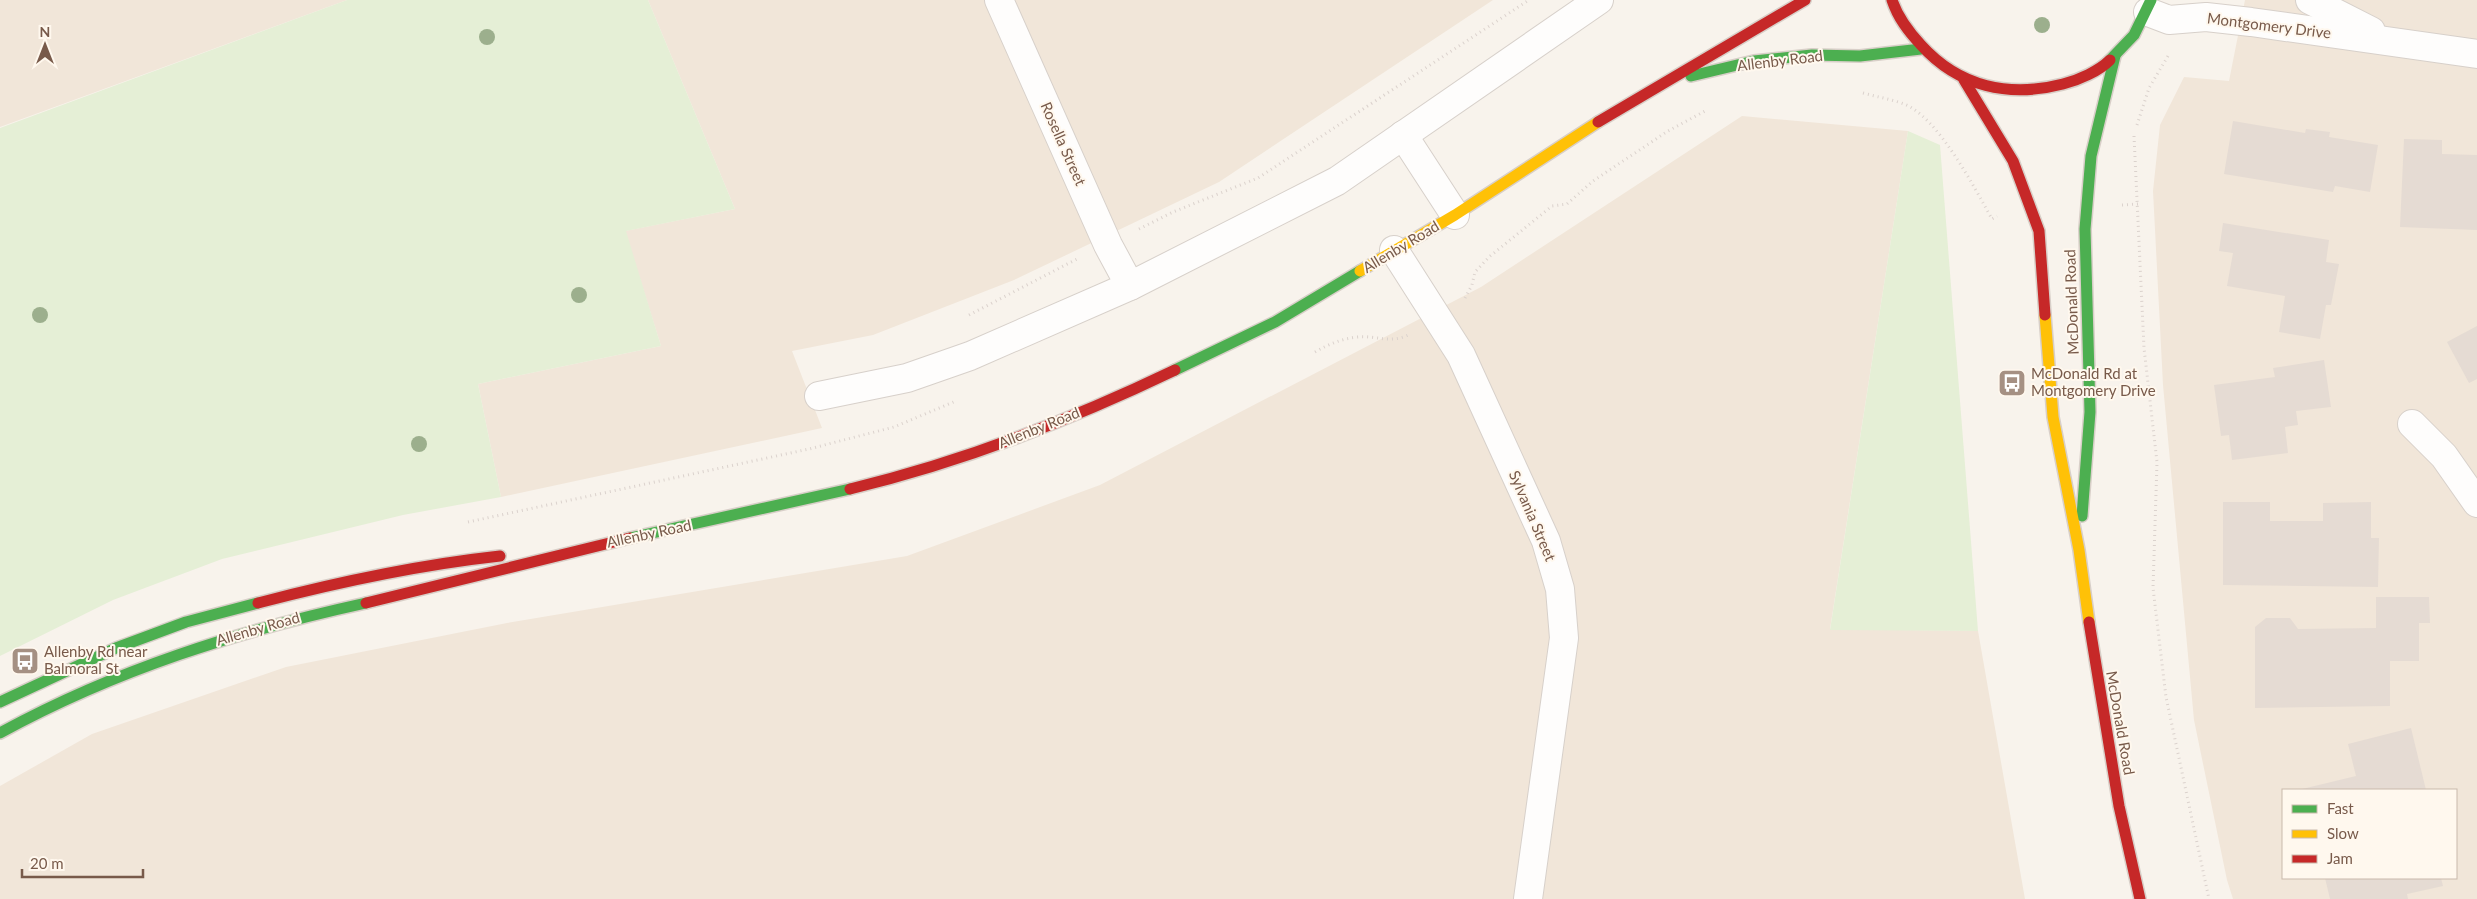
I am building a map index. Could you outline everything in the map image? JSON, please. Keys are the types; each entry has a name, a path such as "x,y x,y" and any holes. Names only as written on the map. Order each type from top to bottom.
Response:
{"main road":[{"name":"Allenby Road","path":"0,733 44,709 115,677 203,645 289,620 430,589 587,547 785,505 903,476 998,444 1165,375 1274,322 1455,214 1616,110 1670,81 1739,37 1805,0"},
{"path":"1892,0 1896,12 1921,49 1941,67 1964,80 2003,91 2043,91 2082,79 2115,56 2134,36 2150,6"},
{"name":"Allenby Road","path":"1670,81 1754,61 1812,55 1860,56 1921,49"},
{"name":"McDonald Road","path":"2079,550 2090,412 2085,222 2091,156 2115,56"},
{"name":"McDonald Road","path":"1964,80 2013,162 2039,231 2053,417 2079,550 2097,681 2119,806 2140,899"},
{"name":"Allenby Road","path":"0,702 116,648 186,622 244,605 430,564 587,547"}],"street":[{"name":"Rosella Street","path":"999,0 1104,236 1130,286"},
{"path":"819,396 908,378 970,356 1130,286 1337,181 1599,0"},
{"name":"Montgomery Drive","path":"2310,0 2391,42"},
{"name":"Montgomery Drive","path":"2150,6 2169,20 2206,17 2477,54"},
{"name":"Allenby Road","path":"1403,135 1455,214"},
{"name":"Sylvania Street","path":"1394,250 1461,355 1546,541 1560,589 1564,638 1528,899"},
{"path":"2412,424 2444,456 2477,503"}],"path":[{"path":"2176,52 2168,56 2149,88 2134,136 2144,348 2157,462 2153,588 2166,698 2209,899"},
{"path":"1860,92 1906,104 1927,121 1952,152 1992,218 2003,213"},
{"path":"1465,298 1472,285 1475,272 1552,206 1567,204 1592,181 1668,131 1709,109"},
{"path":"1315,352 1334,342 1358,337 1386,341 1406,337"}],"shaded area":[{"path":"0,0 347,0 0,127"},
{"path":"648,0 1493,0 1219,182 1014,280 873,335 792,351 822,428 501,497 478,384 661,346 625,231 735,209"},
{"path":"2245,0 2477,0 2477,899 2233,899 2227,880 2194,720 2163,385 2153,191 2160,125 2184,77 2229,81"},
{"path":"1742,116 1908,131 1830,629 1978,631 2025,899 0,899 0,786 92,734 286,667 507,623 907,556 1100,485 1481,287"}],"green space":[{"path":"347,0 648,0 735,209 626,231 661,346 478,384 501,497 403,515 222,559 113,600 0,656 0,128"},
{"path":"1908,131 1940,145 1978,631 1830,630"}],"building":[{"path":"2233,121 2305,133 2306,129 2330,132 2329,137 2378,145 2370,192 2335,186 2333,192 2224,174"},
{"path":"2404,139 2442,140 2442,154 2477,155 2477,230 2400,227"},
{"path":"2223,223 2329,240 2326,262 2339,264 2331,305 2326,305 2320,339 2279,332 2285,296 2227,286 2233,253 2219,251"},
{"path":"2477,326 2477,379 2469,383 2447,342"},
{"path":"2324,360 2331,407 2296,411 2298,425 2285,427 2288,453 2232,460 2229,435 2221,436 2214,385 2275,377 2273,368"},
{"path":"2223,502 2270,502 2270,521 2323,521 2323,503 2371,502 2371,538 2379,538 2378,587 2223,585"},
{"path":"2376,597 2429,597 2430,623 2419,623 2419,661 2390,661 2390,706 2255,708 2255,627 2266,618 2290,618 2298,629 2376,628"},
{"path":"2411,728 2426,789 2302,789 2356,776 2348,744"},
{"path":"2325,879 2441,879 2443,886 2407,894 2408,899 2330,899"}],"traffic: fast":[{"path":"2110,60 2134,35 2151,0"},
{"path":"1691,76 1754,61 1812,55 1860,56 1921,49"},
{"path":"2082,516 2090,412 2085,229 2091,156 2115,56"},
{"path":"1175,370 1275,322 1360,271"},
{"path":"630,538 850,489"},
{"path":"0,702 116,648 186,622 258,603"},
{"path":"0,733 43,710 88,690 178,655 271,626 366,603"}],"traffic: slow":[{"path":"1360,271 1455,215 1598,122"},
{"path":"2045,315 2053,417 2079,550 2089,622"}],"traffic: jam":[{"path":"1598,122 1805,0"},
{"path":"1892,0 1897,13 1908,29 1936,59 1952,71 1986,86 2023,90 2063,84 2088,75 2110,60"},
{"path":"1964,80 2013,161 2039,231 2045,315"},
{"path":"850,489 933,466 1016,438 1096,406 1175,370"},
{"path":"366,603 630,538"},
{"path":"258,603 378,575 500,556"},
{"path":"2089,622 2119,806 2140,899"}],"place":[{"name":"McDonald Rd at Montgomery Drive","path":"2012,383"},
{"name":"Allenby Rd near Balmoral St","path":"25,661"}]}
